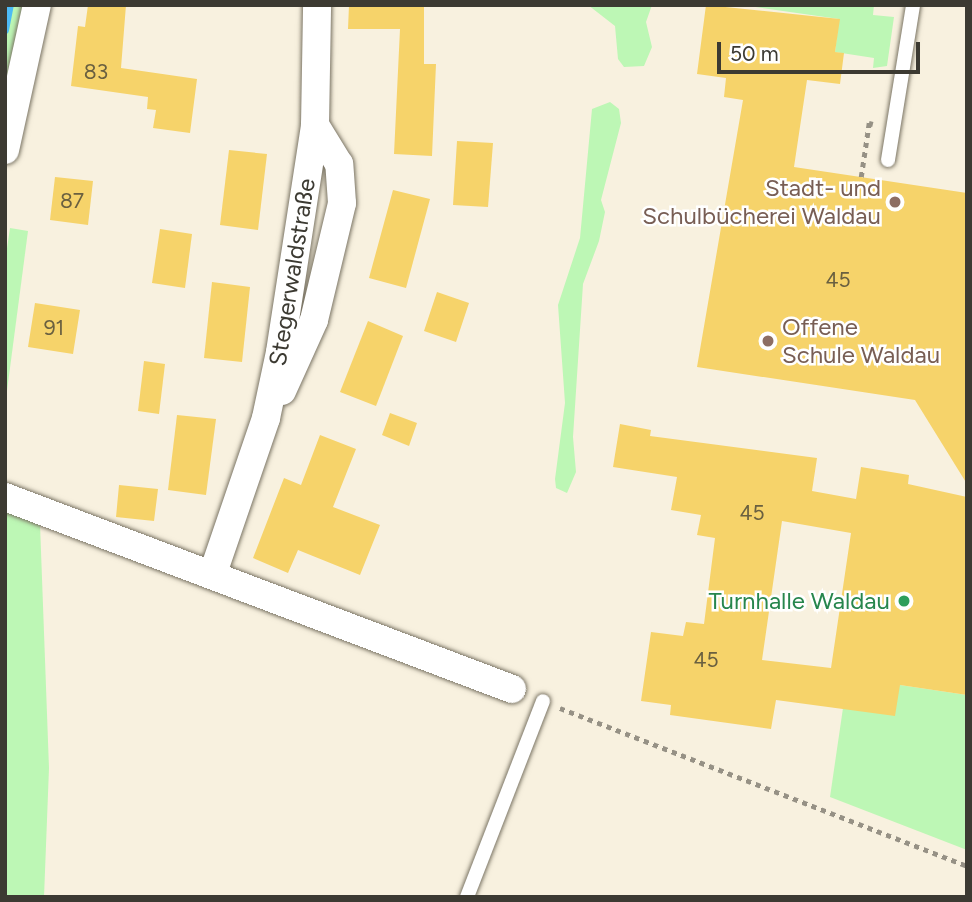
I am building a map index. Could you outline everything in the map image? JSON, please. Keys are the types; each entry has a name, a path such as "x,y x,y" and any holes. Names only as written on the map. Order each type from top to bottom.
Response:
{"street":[{"path":"5,150 37,5"},
{"name":"Stegerwaldstraße","path":"266,418 314,125 317,5"},
{"name":"Stegerwaldstraße","path":"213,573 266,418 314,320 342,203 340,164 314,125"},
{"path":"5,497 213,573 512,689"}],"lane":[{"path":"888,160 913,5"},
{"path":"467,897 543,701"}],"path":[{"path":"861,177 869,123"},
{"path":"543,701 967,866"}],"green space":[{"path":"5,5 26,5 5,99"},
{"path":"588,5 652,5 646,22 652,47 644,66 624,67 618,59 615,26"},
{"path":"742,5 874,5 873,15 894,17 887,66 873,68 874,58 835,52 839,19"},
{"path":"610,102 619,109 621,123 601,200 605,212 599,241 583,284 573,437 576,472 567,493 556,488 555,479 565,403 558,305 580,238 592,109"},
{"path":"10,228 28,231 5,406 5,262"},
{"path":"5,511 40,524 49,768 44,897 5,897"},
{"path":"900,685 967,695 967,850 830,797 843,708"}],"building":[{"path":"88,5 126,5 121,68 197,79 190,133 153,128 156,110 147,109 148,97 71,86 78,26 85,27"},
{"path":"349,5 424,5 424,64 436,64 432,156 394,154 400,29 348,29"},
{"name":"Offene Schule Waldau","path":"706,5 840,19 835,52 844,53 840,84 807,80 794,167 967,193 967,484 915,400 697,367 743,100 724,97 726,78 697,74"},
{"path":"457,141 493,143 488,207 453,205"},
{"path":"229,150 267,154 258,230 220,225"},
{"path":"55,177 93,181 88,225 50,220"},
{"path":"393,190 430,199 406,288 369,278"},
{"path":"160,229 192,234 185,288 152,283"},
{"path":"212,282 250,287 242,362 204,358"},
{"path":"437,292 469,303 456,342 424,331"},
{"path":"35,303 80,310 73,354 28,347"},
{"path":"368,321 403,336 376,406 340,392"},
{"path":"144,361 165,364 159,414 138,411"},
{"path":"390,413 417,423 409,446 382,435"},
{"path":"177,415 216,419 206,495 168,490"},
{"path":"620,424 651,430 650,436 817,458 812,491 856,499 861,467 909,475 908,484 967,497 967,695 900,685 895,716 776,700 771,729 670,715 671,705 641,701 651,632 683,636 686,622 704,624 715,538 697,535 701,515 671,510 677,477 613,467","holes":["782,521 851,533 831,668 762,660"]},
{"path":"320,435 356,449 333,507 380,525 360,575 298,550 288,573 253,558 284,478 301,485"},
{"path":"119,485 158,489 154,521 116,517"}],"waterway":[{"path":"5,30 10,5"}],"place":[{"name":"Stadt- und Schulbücherei Waldau","path":"895,202"},
{"name":"Offene Schule Waldau","path":"768,341"},
{"name":"Turnhalle Waldau","path":"904,601"}]}
